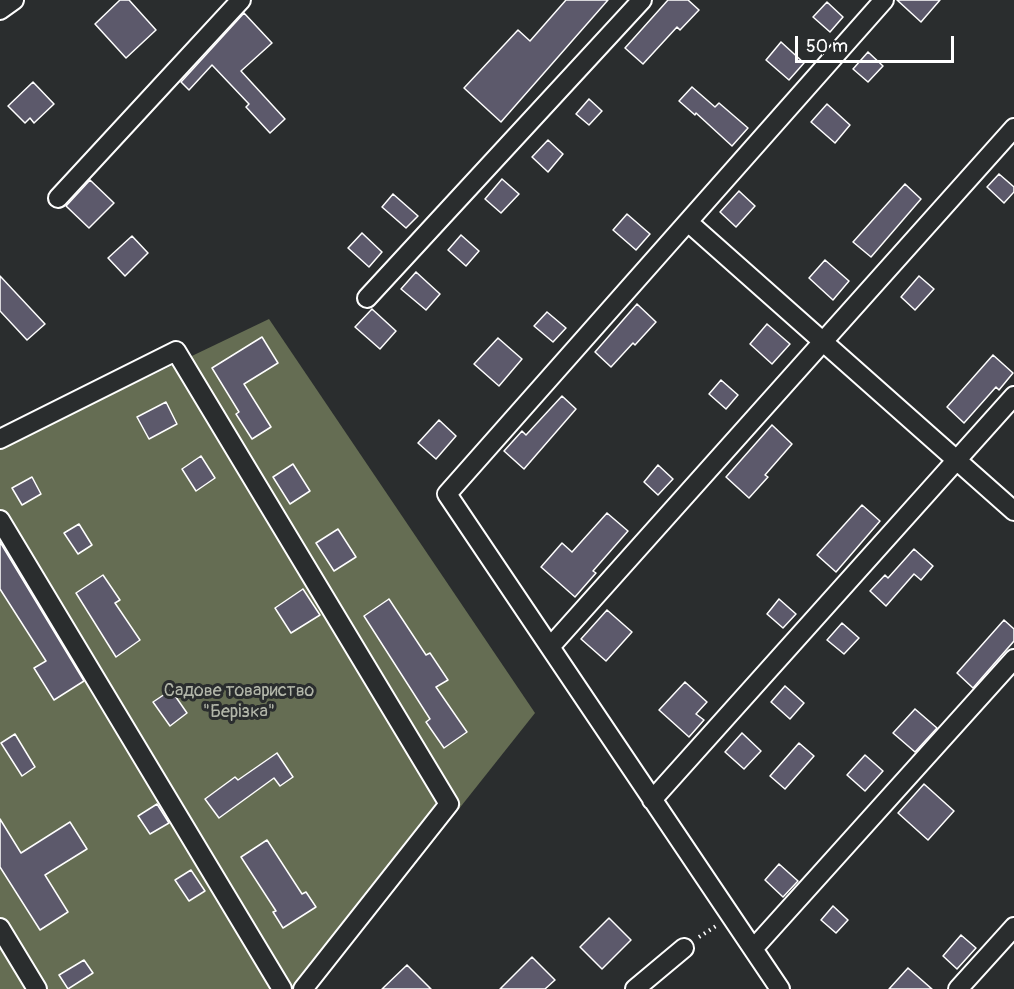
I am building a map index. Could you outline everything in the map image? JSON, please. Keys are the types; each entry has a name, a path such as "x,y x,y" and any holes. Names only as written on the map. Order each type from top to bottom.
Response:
{"street":[{"path":"0,10 14,0"},
{"path":"58,198 241,0"},
{"path":"367,298 642,0"},
{"path":"780,989 447,494 884,0"},
{"path":"550,647 1014,128"},
{"path":"688,222 1014,511"},
{"path":"0,439 176,351 449,804 303,989"},
{"path":"652,800 1014,396"},
{"path":"0,520 282,989"},
{"path":"753,949 1014,659"},
{"path":"958,989 1014,927"},
{"path":"0,928 37,989"},
{"path":"634,989 684,948"}],"path":[{"path":"684,948 731,916"}],"green space":[{"name":"Садове товариство \"Берізка\"","path":"269,319 535,713 316,989 0,989 0,448"}],"building":[{"path":"120,0 129,0 156,30 126,58 95,24"},
{"path":"566,0 608,0 501,122 464,88 518,30 530,41"},
{"path":"668,0 688,0 699,10 680,30 677,27 643,64 625,48"},
{"path":"897,0 940,0 921,22"},
{"path":"827,2 843,17 830,32 813,17"},
{"path":"244,13 272,43 241,71 285,119 270,133 246,107 249,104 212,65 189,90 181,82"},
{"path":"781,42 804,63 789,80 766,60"},
{"path":"868,52 883,66 868,82 853,69"},
{"path":"33,82 54,104 34,123 30,118 25,123 8,106"},
{"path":"692,87 715,107 719,103 748,128 732,146 696,113 695,115 679,101"},
{"path":"589,99 602,111 589,125 576,114"},
{"path":"827,104 850,125 835,143 811,122"},
{"path":"548,140 563,154 548,172 532,157"},
{"path":"999,174 1014,187 1014,192 1004,203 987,187"},
{"path":"502,179 519,194 501,213 485,199"},
{"path":"90,180 114,203 89,228 66,206"},
{"path":"905,184 921,199 871,257 853,242"},
{"path":"739,191 755,206 736,227 720,212"},
{"path":"393,194 418,216 406,228 382,207"},
{"path":"627,214 650,234 636,250 613,230"},
{"path":"362,233 382,252 369,267 348,248"},
{"path":"461,235 479,251 466,266 448,250"},
{"path":"132,236 148,253 125,276 108,258"},
{"path":"825,260 849,281 833,300 809,278"},
{"path":"416,272 440,294 426,310 401,289"},
{"path":"0,276 45,324 27,340 0,311"},
{"path":"919,276 934,289 915,310 901,297"},
{"path":"637,304 656,322 611,367 595,352"},
{"path":"372,309 396,331 380,349 355,327"},
{"path":"547,312 566,328 553,342 534,326"},
{"path":"767,324 790,344 772,364 750,344"},
{"path":"262,337 278,363 244,384 271,427 252,439 236,414 239,412 212,368"},
{"path":"498,338 522,359 499,386 474,364"},
{"path":"993,355 1013,373 999,390 996,387 964,423 947,407"},
{"path":"721,380 738,395 726,409 709,394"},
{"path":"562,396 576,409 524,469 504,451 522,431 526,435"},
{"path":"166,402 177,424 149,439 137,417"},
{"path":"439,420 456,436 436,459 418,443"},
{"path":"772,425 792,444 765,475 768,477 749,498 726,477"},
{"path":"201,456 215,478 196,491 182,469"},
{"path":"293,464 310,491 290,504 273,477"},
{"path":"658,465 673,479 658,495 644,482"},
{"path":"32,477 41,494 22,505 12,488"},
{"path":"862,505 880,521 836,572 817,555"},
{"path":"607,513 628,531 593,571 596,573 575,597 541,567 562,543 572,552"},
{"path":"79,524 92,545 78,554 64,533"},
{"path":"338,529 356,557 334,571 316,543"},
{"path":"0,542 84,681 54,700 34,668 46,661 0,589"},
{"path":"914,549 933,566 921,580 914,574 886,606 870,591 885,575 888,578"},
{"path":"103,575 120,600 115,603 140,640 116,657 76,593"},
{"path":"303,589 320,615 291,633 275,608"},
{"path":"389,599 426,655 430,653 448,680 436,687 467,732 444,748 426,722 430,719 364,616"},
{"path":"779,599 796,614 783,628 767,614"},
{"path":"607,610 632,632 606,661 581,639"},
{"path":"1004,620 1014,629 1014,641 973,688 957,673"},
{"path":"842,623 859,638 844,654 827,640"},
{"path":"685,682 707,702 696,714 704,720 689,737 659,710"},
{"path":"785,686 804,703 790,719 771,702"},
{"path":"171,690 187,713 170,726 153,702"},
{"path":"915,709 937,728 915,752 893,733"},
{"path":"742,733 761,751 744,769 725,752"},
{"path":"15,734 35,767 22,776 1,743"},
{"path":"799,743 814,756 785,789 770,776"},
{"path":"277,753 293,777 280,786 274,778 219,818 205,799 235,777 238,780"},
{"path":"865,755 883,771 865,791 847,775"},
{"path":"924,784 954,811 928,840 898,813"},
{"path":"157,804 169,823 150,834 138,816"},
{"path":"0,819 21,853 70,822 87,849 45,875 68,912 40,930 0,867"},
{"path":"267,840 302,894 306,892 316,907 283,928 273,912 276,911 241,857"},
{"path":"779,864 798,881 783,897 765,880"},
{"path":"191,870 205,891 189,901 175,880"},
{"path":"833,906 848,920 836,933 821,920"},
{"path":"609,918 631,940 602,969 580,947"},
{"path":"961,935 976,948 957,969 943,956"},
{"path":"532,957 555,980 545,989 500,989"},
{"path":"84,960 93,973 68,989 59,975"},
{"path":"407,965 431,989 382,989"},
{"path":"908,968 932,989 889,989"}]}
